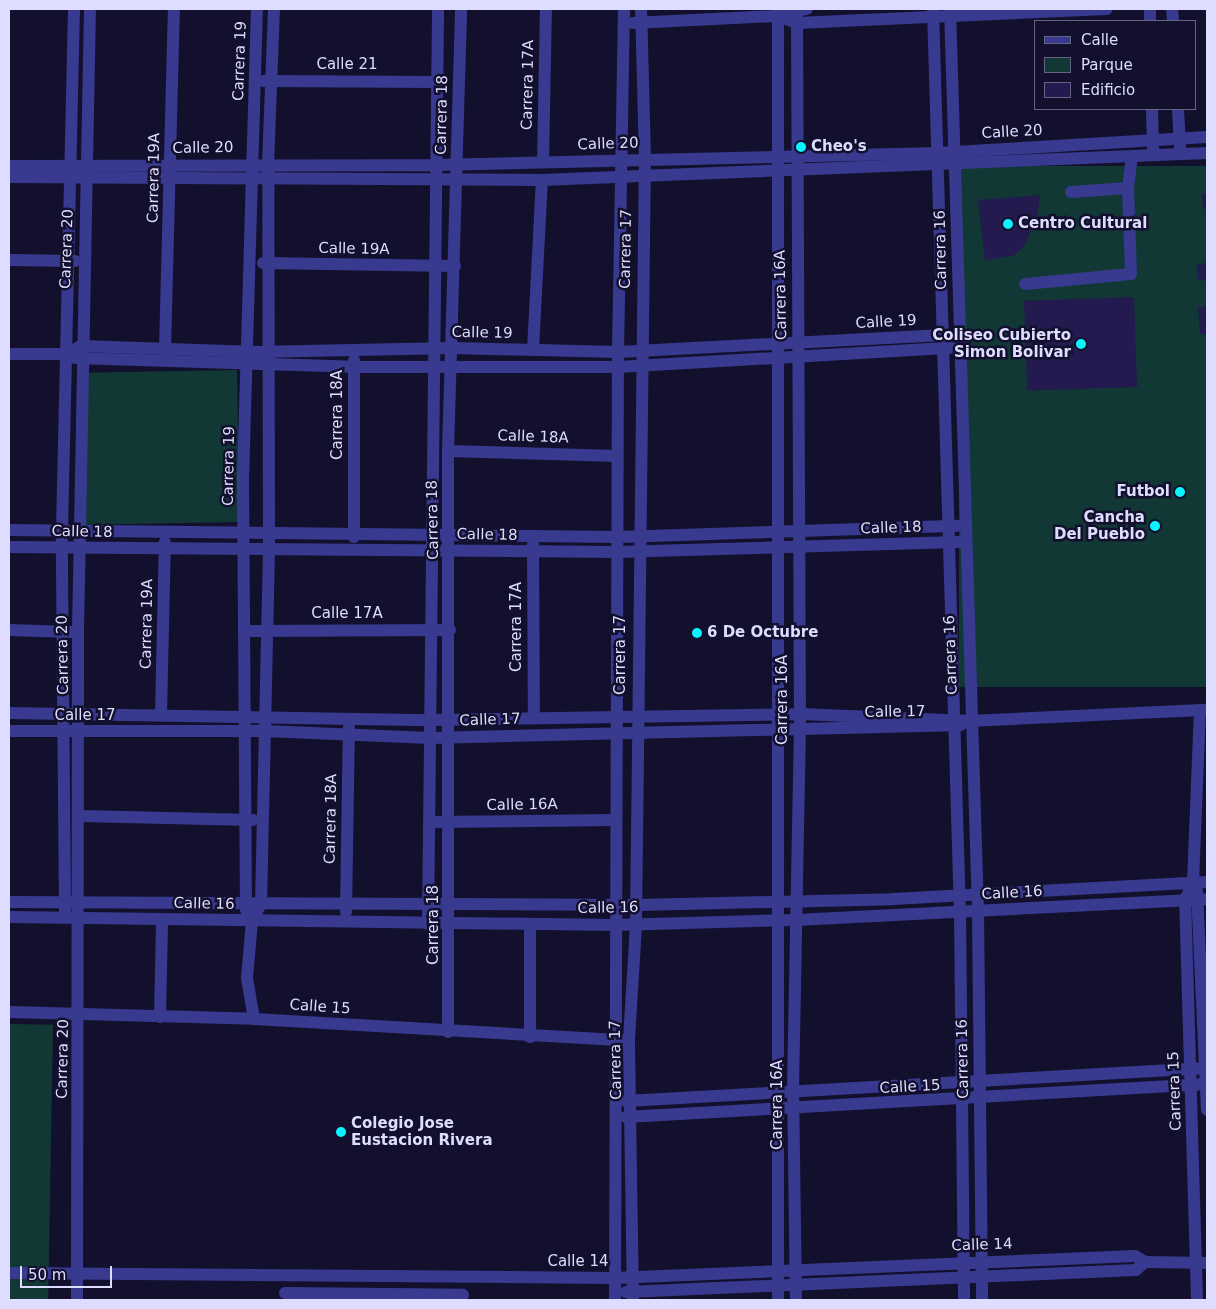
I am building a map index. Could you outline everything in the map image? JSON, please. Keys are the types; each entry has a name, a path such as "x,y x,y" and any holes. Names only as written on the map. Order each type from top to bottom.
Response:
{"street":[{"name":"Carrera 20","path":"66,918 62,530 67,260 72,172 74,9"},
{"name":"Carrera 20","path":"76,1300 80,1015 81,816 78,632 81,346 90,9"},
{"name":"Carrera 19A","path":"165,349 174,9"},
{"name":"Carrera 19","path":"252,921 243,904 246,534 243,479 249,358 257,9"},
{"path":"254,1019 247,978 252,921 261,904 269,550 268,165 274,9"},
{"name":"Carrera 18","path":"428,924 430,631 433,537 431,350 438,180 438,9"},
{"name":"Carrera 18","path":"448,1032 451,925 448,451 458,180 461,9"},
{"name":"Carrera 17A","path":"543,162 546,9"},
{"name":"Carrera 17","path":"615,1297 615,1101 613,1040 618,715 617,456 618,352 624,177 624,9"},
{"name":"Carrera 17","path":"634,1295 633,1100 629,1040 637,905 637,550 645,159 641,9"},
{"name":"Carrera 16A","path":"796,1300 793,1090 800,730 796,172 797,9"},
{"path":"624,24 807,9"},
{"path":"778,12 797,23 933,12 1107,9"},
{"name":"Carrera 16A","path":"778,12 776,533 778,1300"},
{"name":"Carrera 16","path":"933,12 945,352 960,912 964,1300"},
{"name":"Carrera 16","path":"951,12 963,526 978,911 982,1300"},
{"name":"Calle 21","path":"255,80 438,82"},
{"path":"1152,110 1153,156"},
{"path":"1178,110 1180,154"},
{"name":"Calle 20","path":"86,173 170,165 253,163 268,165 438,165 938,153 1207,137"},
{"name":"Calle 20","path":"9,166 171,178 269,181 542,180 778,173 1207,153"},
{"path":"1025,284 1131,274 1128,188 1132,157"},
{"name":"Calle 20","path":"9,177 72,172"},
{"path":"534,350 542,180"},
{"path":"1071,192 1128,188"},
{"path":"9,260 67,260 82,262"},
{"name":"Calle 19A","path":"251,263 455,266"},
{"path":"944,335 959,343 945,352"},
{"name":"Calle 19","path":"9,354 66,354 81,361 270,358 453,348 618,352 944,335"},
{"name":"Calle 19","path":"66,354 81,346 165,349 249,358"},
{"name":"Carrera 18A","path":"354,352 354,537"},
{"name":"Calle 19","path":"270,358 354,367 452,364 618,367 945,352"},
{"name":"Calle 18A","path":"448,451 617,456"},
{"name":"Calle 18","path":"9,530 165,534 269,533 354,537 450,536 533,538 776,533 963,526"},
{"name":"Carrera 19A","path":"161,714 165,534"},
{"name":"Carrera 17A","path":"533,538 534,717"},
{"name":"Calle 18","path":"9,547 618,552 637,550 776,549 964,542"},
{"path":"9,630 78,632"},
{"name":"Calle 17A","path":"245,630 450,630"},
{"name":"Calle 17","path":"9,731 63,733 265,731 430,738 637,731 778,731 1203,710"},
{"name":"Carrera 15","path":"1197,1300 1202,1263 1191,1086 1185,900 1193,882 1203,710"},
{"name":"Calle 17","path":"9,713 63,715 349,716 430,720 618,715 800,714 954,723"},
{"name":"Carrera 18A","path":"346,922 349,716"},
{"path":"81,816 263,821"},
{"name":"Calle 16A","path":"430,822 615,820"},
{"name":"Carrera 15","path":"1193,882 1204,899 1207,1110"},
{"name":"Calle 16","path":"9,902 65,904 427,903 637,905 796,899 959,896 1207,882"},
{"name":"Calle 16","path":"9,917 451,925 614,925 776,921 1204,899"},
{"path":"160,1017 162,920"},
{"path":"530,924 530,1037"},
{"name":"Calle 15","path":"9,1012 254,1019 530,1037 629,1040"},
{"name":"Calle 15","path":"615,1101 793,1090 963,1084 1207,1068"},
{"name":"Calle 15","path":"615,1118 777,1109 794,1110 1207,1084"},
{"name":"Calle 14","path":"9,1273 77,1277 615,1278 796,1268 1135,1256 1145,1262 1202,1263"},
{"name":"Calle 14","path":"615,1297 796,1284 1136,1270 1145,1262"},
{"path":"286,1278 285,1297 462,1298 482,1279"}],"green space":[{"path":"959,166 1207,166 1207,687 959,687"},
{"path":"237,370 240,522 86,525 83,373"},
{"path":"9,1024 53,1025 48,1300 9,1300"}],"building":[{"path":"1207,193 1207,209 1203,209 1202,194"},
{"name":"Centro Cultural","path":"1040,195 1037,217 1024,247 1013,256 985,260 978,200"},
{"path":"1207,263 1207,280 1198,281 1197,264"},
{"name":"Coliseo Cubierto Simon Bolivar","path":"1134,297 1137,387 1027,391 1024,301"},
{"path":"1198,307 1207,307 1207,334 1200,334"}],"place":[{"name":"Cheo's","path":"801,147"},
{"name":"Centro Cultural","path":"1008,224"},
{"name":"Coliseo Cubierto Simon Bolivar","path":"1081,344"},
{"name":"Futbol","path":"1180,492"},
{"name":"Cancha Del Pueblo","path":"1155,526"},
{"name":"6 De Octubre","path":"697,633"},
{"name":"Colegio Jose Eustacion Rivera","path":"341,1132"}]}
